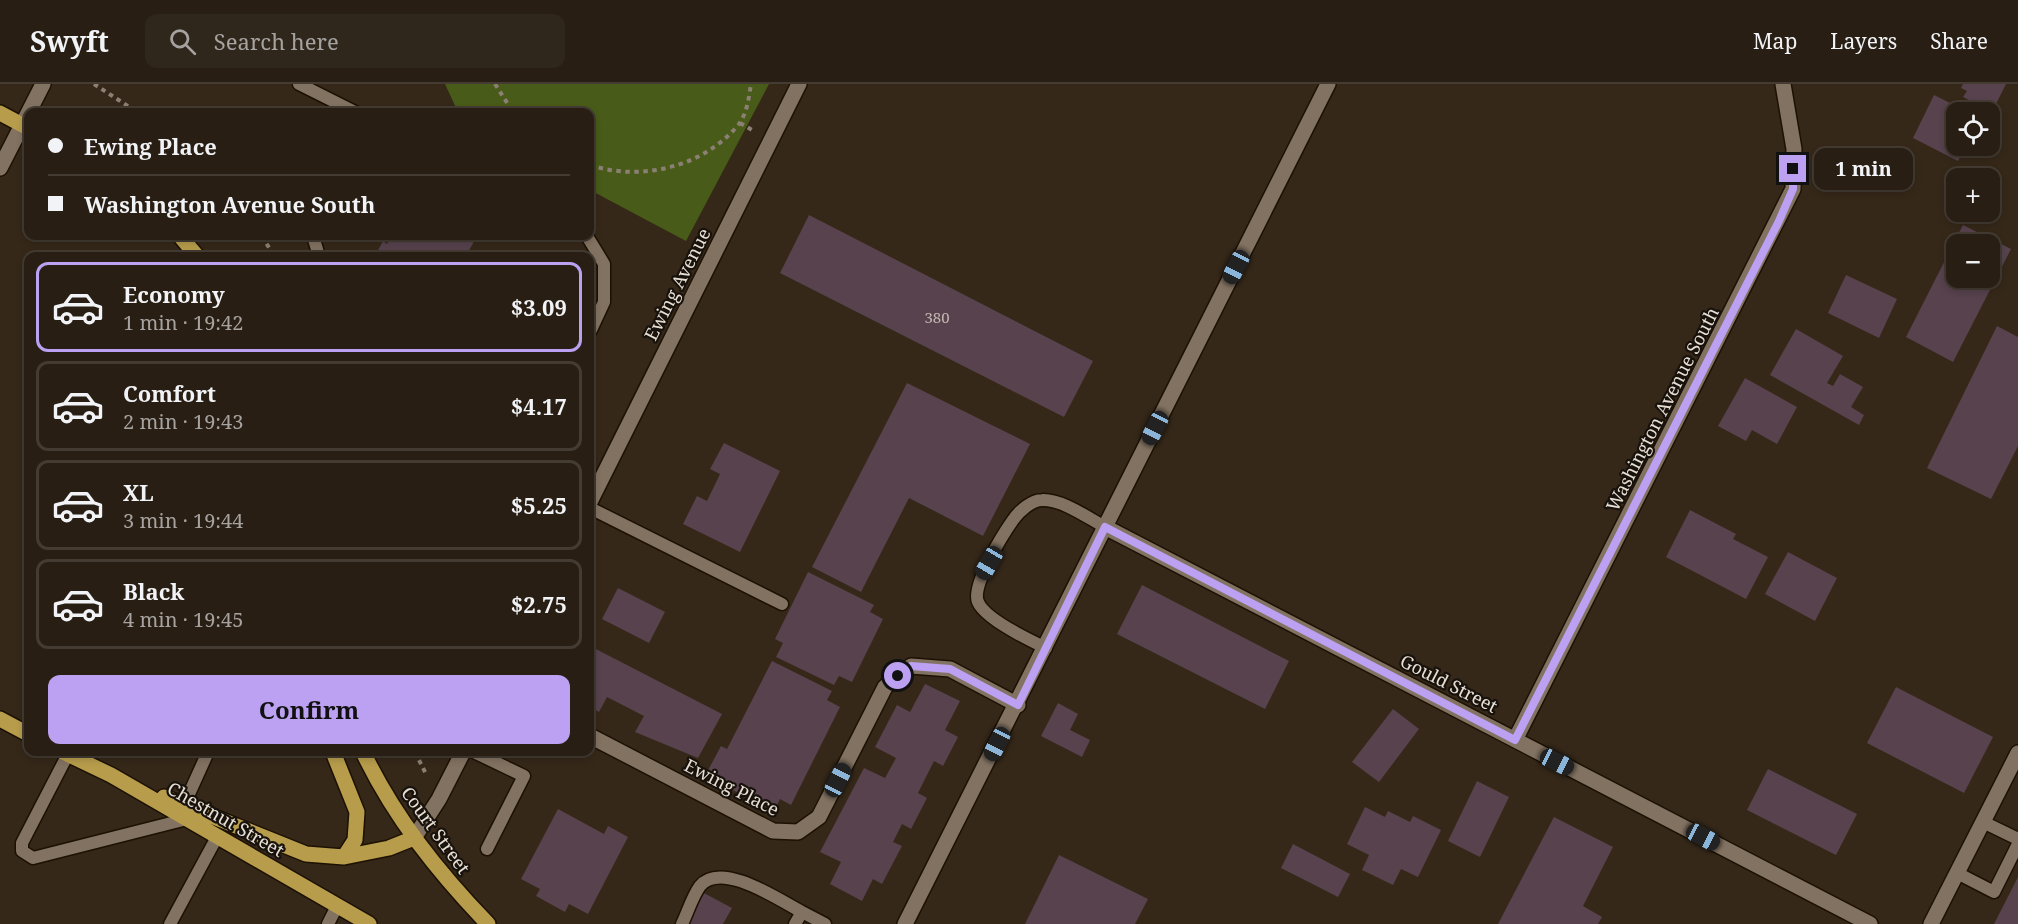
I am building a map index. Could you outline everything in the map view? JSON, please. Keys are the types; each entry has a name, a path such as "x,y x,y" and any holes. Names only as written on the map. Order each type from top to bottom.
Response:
{"main road":[{"path":"0,114 24,126"},
{"path":"183,240 194,252"},
{"path":"0,719 24,732"},
{"name":"Chestnut Street","path":"71,756 186,812 217,837 369,924"},
{"path":"335,756 357,812 355,840 344,857"},
{"name":"Court Street","path":"365,756 385,795 414,838 456,891 488,924"},
{"path":"186,812 306,854 344,857 389,848 414,838"}],"street":[{"path":"33,108 43,84"},
{"name":"Ewing Avenue","path":"594,494 799,84"},
{"path":"908,923 1328,84"},
{"name":"Washington Avenue South","path":"1515,740 1793,189 1794,149 1783,84"},
{"path":"0,168 24,129"},
{"name":"Gould Street","path":"1105,527 1870,924"},
{"name":"Ewing Place","path":"594,738 773,831 798,832 819,817 885,687 911,666 950,669 1018,705"},
{"path":"1931,924 2018,753"},
{"path":"414,838 439,799 462,756"}],"lane":[{"path":"299,84 347,108"},
{"path":"589,240 604,264 604,302 594,323"},
{"path":"1046,648 987,613 978,603 976,593 979,580 1014,518 1028,505 1041,500 1053,501 1105,527"},
{"path":"594,510 782,604"},
{"path":"64,756 22,843 22,851 33,858 186,812 207,756"},
{"path":"482,756 524,776 487,849"},
{"path":"1983,822 2018,839"},
{"path":"170,924 217,837"},
{"path":"1957,873 1994,892 2018,844"},
{"path":"682,924 701,885 718,876 734,878 825,924"},
{"path":"328,924 337,906"},
{"path":"795,924 802,912"}],"path":[{"path":"94,84 131,108"},
{"path":"495,84 510,108"},
{"path":"594,166 606,171 643,173 674,166 700,156 740,123 752,84"}],"green space":[{"path":"445,84 769,84 686,241 594,192 594,108 456,108"}],"building":[{"path":"1963,84 2006,84 1997,102 1973,102 1963,97 1967,91 1961,88"},
{"path":"1934,95 1948,102 1946,102 1946,155 1913,138"},
{"path":"1948,156 1961,156 1958,161"},
{"path":"809,215 1093,361 1064,417 780,273"},
{"path":"1963,225 1981,234 1958,234"},
{"path":"390,240 475,240 468,252 377,252 383,241 387,244"},
{"path":"2000,244 2011,249 2000,270"},
{"path":"1946,258 1946,288 1991,288 1953,362 1906,337"},
{"path":"1846,275 1897,299 1879,338 1828,313"},
{"path":"1997,326 2018,337 2018,446 1991,499 1927,468"},
{"path":"1796,329 1843,356 1827,383 1833,386 1840,374 1863,387 1851,407 1864,415 1859,425 1770,375"},
{"path":"1745,378 1797,407 1777,444 1752,430 1746,441 1718,426"},
{"path":"907,383 1030,444 983,536 909,498 861,592 812,567"},
{"path":"724,443 780,471 740,552 683,524 697,496 707,501 720,474 710,469"},
{"path":"1690,510 1736,534 1733,539 1768,557 1746,599 1666,557"},
{"path":"1788,552 1837,578 1815,621 1765,594"},
{"path":"808,572 874,605 870,612 883,619 852,682 839,676 834,685 776,657 783,643 775,639"},
{"path":"1142,585 1289,661 1265,709 1117,634"},
{"path":"618,588 665,612 649,643 602,619"},
{"path":"594,648 722,714 698,758 635,732 644,716 607,697 599,712 594,709"},
{"path":"772,661 832,691 827,700 840,707 791,805 780,799 774,811 705,776 721,746 727,749"},
{"path":"925,684 960,701 945,730 958,737 943,766 934,761 918,793 927,798 911,829 902,824 893,842 902,846 882,884 873,879 862,901 830,884 841,862 820,852 864,768 885,778 896,758 875,747 897,705 910,712"},
{"path":"1896,687 1993,737 1964,793 1867,743"},
{"path":"1058,703 1078,714 1070,730 1090,740 1082,757 1041,736"},
{"path":"1393,709 1419,729 1379,782 1352,762"},
{"path":"1768,769 1857,814 1836,855 1747,810"},
{"path":"1477,781 1509,797 1480,857 1448,841"},
{"path":"1365,807 1385,817 1388,811 1410,822 1413,816 1441,830 1418,877 1401,869 1393,885 1362,870 1369,855 1347,844"},
{"path":"558,809 604,834 608,826 628,837 588,914 569,904 565,912 536,896 540,889 521,879"},
{"path":"1554,817 1613,847 1583,906 1602,917 1598,924 1498,924"},
{"path":"1293,844 1350,874 1338,897 1281,868"},
{"path":"1059,855 1148,899 1135,924 1025,924"},
{"path":"2018,877 2018,924 1994,924"},
{"path":"702,892 732,908 723,924 685,924"}],"route":[{"path":"898,676 911,666 950,669 1018,705 1105,527 1515,740 1779,221 1793,189 1793,169"}]}
